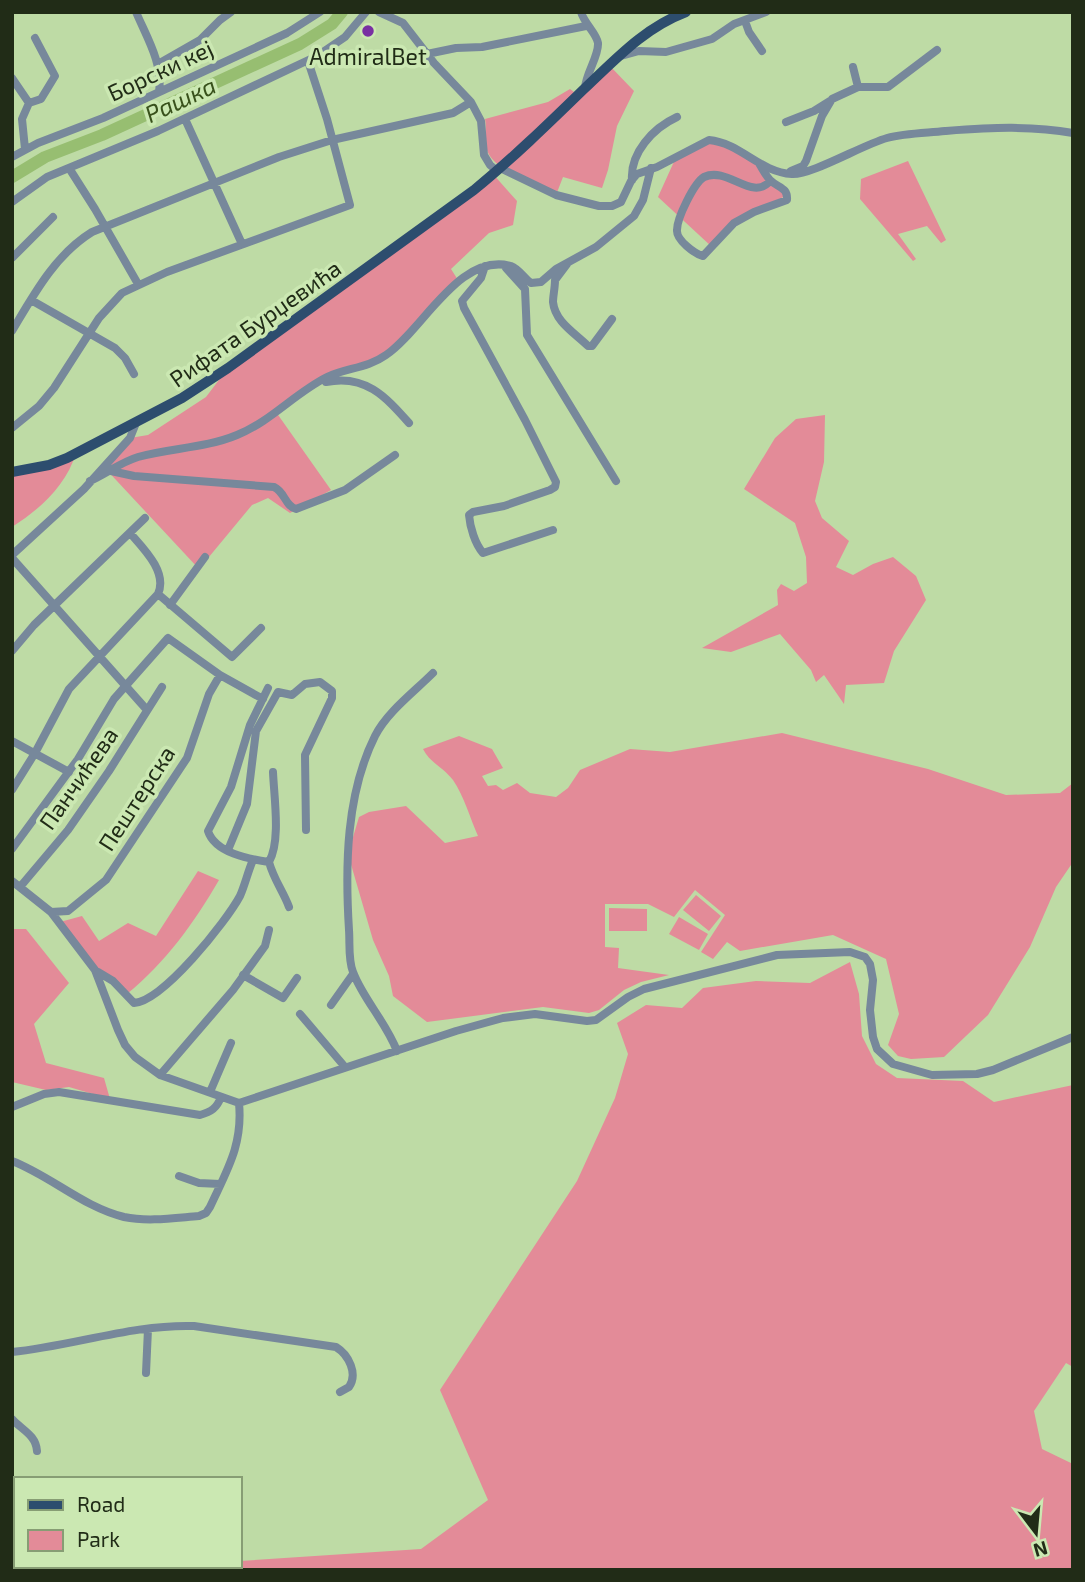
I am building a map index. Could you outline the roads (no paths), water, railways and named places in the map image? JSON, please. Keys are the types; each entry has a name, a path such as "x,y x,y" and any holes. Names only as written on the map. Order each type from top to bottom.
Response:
{"main road":[{"name":"Рифата Бурџевића","path":"12,472 55,463 182,398 228,368 499,170 617,57 651,29 686,12"}],"street":[{"path":"136,12 158,64 159,92"},
{"path":"158,64 200,40 220,19 231,12"},
{"name":"Борски кеј","path":"12,157 298,28 320,12"},
{"path":"12,202 40,181 185,119 308,61 340,42 366,12"},
{"path":"379,12 403,23 471,102 481,121 484,155 490,165 556,195 602,206 621,202 632,180 643,170 709,141 738,149 760,165 782,172 802,173 885,138 903,135 1041,127 1073,133"},
{"path":"581,12 586,26 596,37 598,44 585,88"},
{"path":"617,57 639,51 666,51 703,42 766,12"},
{"path":"745,21 762,51"},
{"path":"427,54 456,48 482,47 586,26"},
{"path":"25,149 22,119 29,103 41,99 55,76 35,38"},
{"path":"786,122 814,111 858,87 888,87 937,50"},
{"path":"12,428 39,406 54,388 90,332 122,293 138,284 348,206 350,201 308,61"},
{"path":"853,67 858,87"},
{"path":"12,78 29,103"},
{"path":"782,172 798,169 806,161 822,116 832,99"},
{"path":"12,331 50,272 71,248 105,226 279,157 332,140 453,113 471,102"},
{"path":"632,180 631,168 644,144 659,127 677,117"},
{"path":"185,119 242,244"},
{"path":"760,165 771,181 784,188 788,195 787,200 754,212 734,223 706,255 698,255 681,240 677,230 696,184 705,177 717,174 754,188 764,187 771,181"},
{"path":"69,168 138,284"},
{"path":"90,481 137,457 207,444 239,434 319,381 342,371 369,365 391,352 458,280 485,267 504,266 517,270 528,281 536,284 596,247 634,216 643,200 652,168"},
{"path":"12,258 53,218"},
{"path":"568,262 555,283 554,304 562,323 588,346 592,346 612,319"},
{"path":"504,266 525,289 527,335 616,481"},
{"path":"485,267 481,278 462,301 464,308 556,482 555,487 550,490 504,506 472,512 470,521 483,553 553,530"},
{"path":"31,300 119,351 134,374"},
{"path":"319,381 348,379 377,390 409,423"},
{"path":"136,423 130,438 90,481 12,556 146,710"},
{"path":"111,471 134,476 274,487 281,491 290,506 296,509 345,489 395,455"},
{"path":"12,651 53,606 145,518"},
{"path":"12,790 69,688 158,594 161,581 150,556 130,533"},
{"path":"170,605 205,557"},
{"path":"158,594 232,657 261,628"},
{"path":"12,849 69,772 114,699 168,638 195,659 263,699"},
{"path":"397,1051 390,1033 353,974 346,882 349,824 366,758 376,733 433,673"},
{"name":"Пештерска","path":"51,912 68,911 106,880 187,758 209,694 220,675"},
{"path":"228,850 247,804 256,731 278,692 292,695 305,684 320,682 332,691 332,698 305,755 306,830"},
{"name":"Панчићева","path":"16,884 68,830 162,687"},
{"path":"268,688 250,725 231,787 208,831 214,843 253,860 269,862"},
{"path":"12,741 69,772"},
{"path":"273,772 274,854 269,862 274,879 289,907"},
{"path":"95,970 113,981 134,1003 144,1002 177,975 212,935 240,895 253,860"},
{"path":"16,884 51,912 95,970 125,1045 135,1057 160,1074 239,1103 503,1018 535,1014 596,1020 628,996 644,989 777,955 850,952 865,957 870,964 873,980 870,1010 877,1049 893,1064 932,1075 977,1074 993,1070 1073,1037"},
{"path":"160,1074 233,990 265,946 269,930"},
{"path":"331,1005 353,974"},
{"path":"243,975 283,998 297,978"},
{"path":"300,1014 345,1067"},
{"path":"210,1092 231,1043"},
{"path":"12,1107 44,1094 59,1092 200,1115 211,1112 221,1097"},
{"path":"12,1161 46,1176 69,1193 123,1216 149,1220 199,1216 206,1213 238,1143 239,1103"},
{"path":"179,1176 199,1183 220,1184"},
{"path":"12,1352 148,1329 192,1326 341,1350 349,1361 354,1377 349,1387 340,1392"},
{"path":"146,1373 148,1329"},
{"path":"12,1419 31,1435 37,1451"}],"waterway":[{"name":"Рашка","path":"12,177 45,157 102,135 300,44 332,24 342,12"}],"place":[{"name":"AdmiralBet","path":"368,31"}]}
